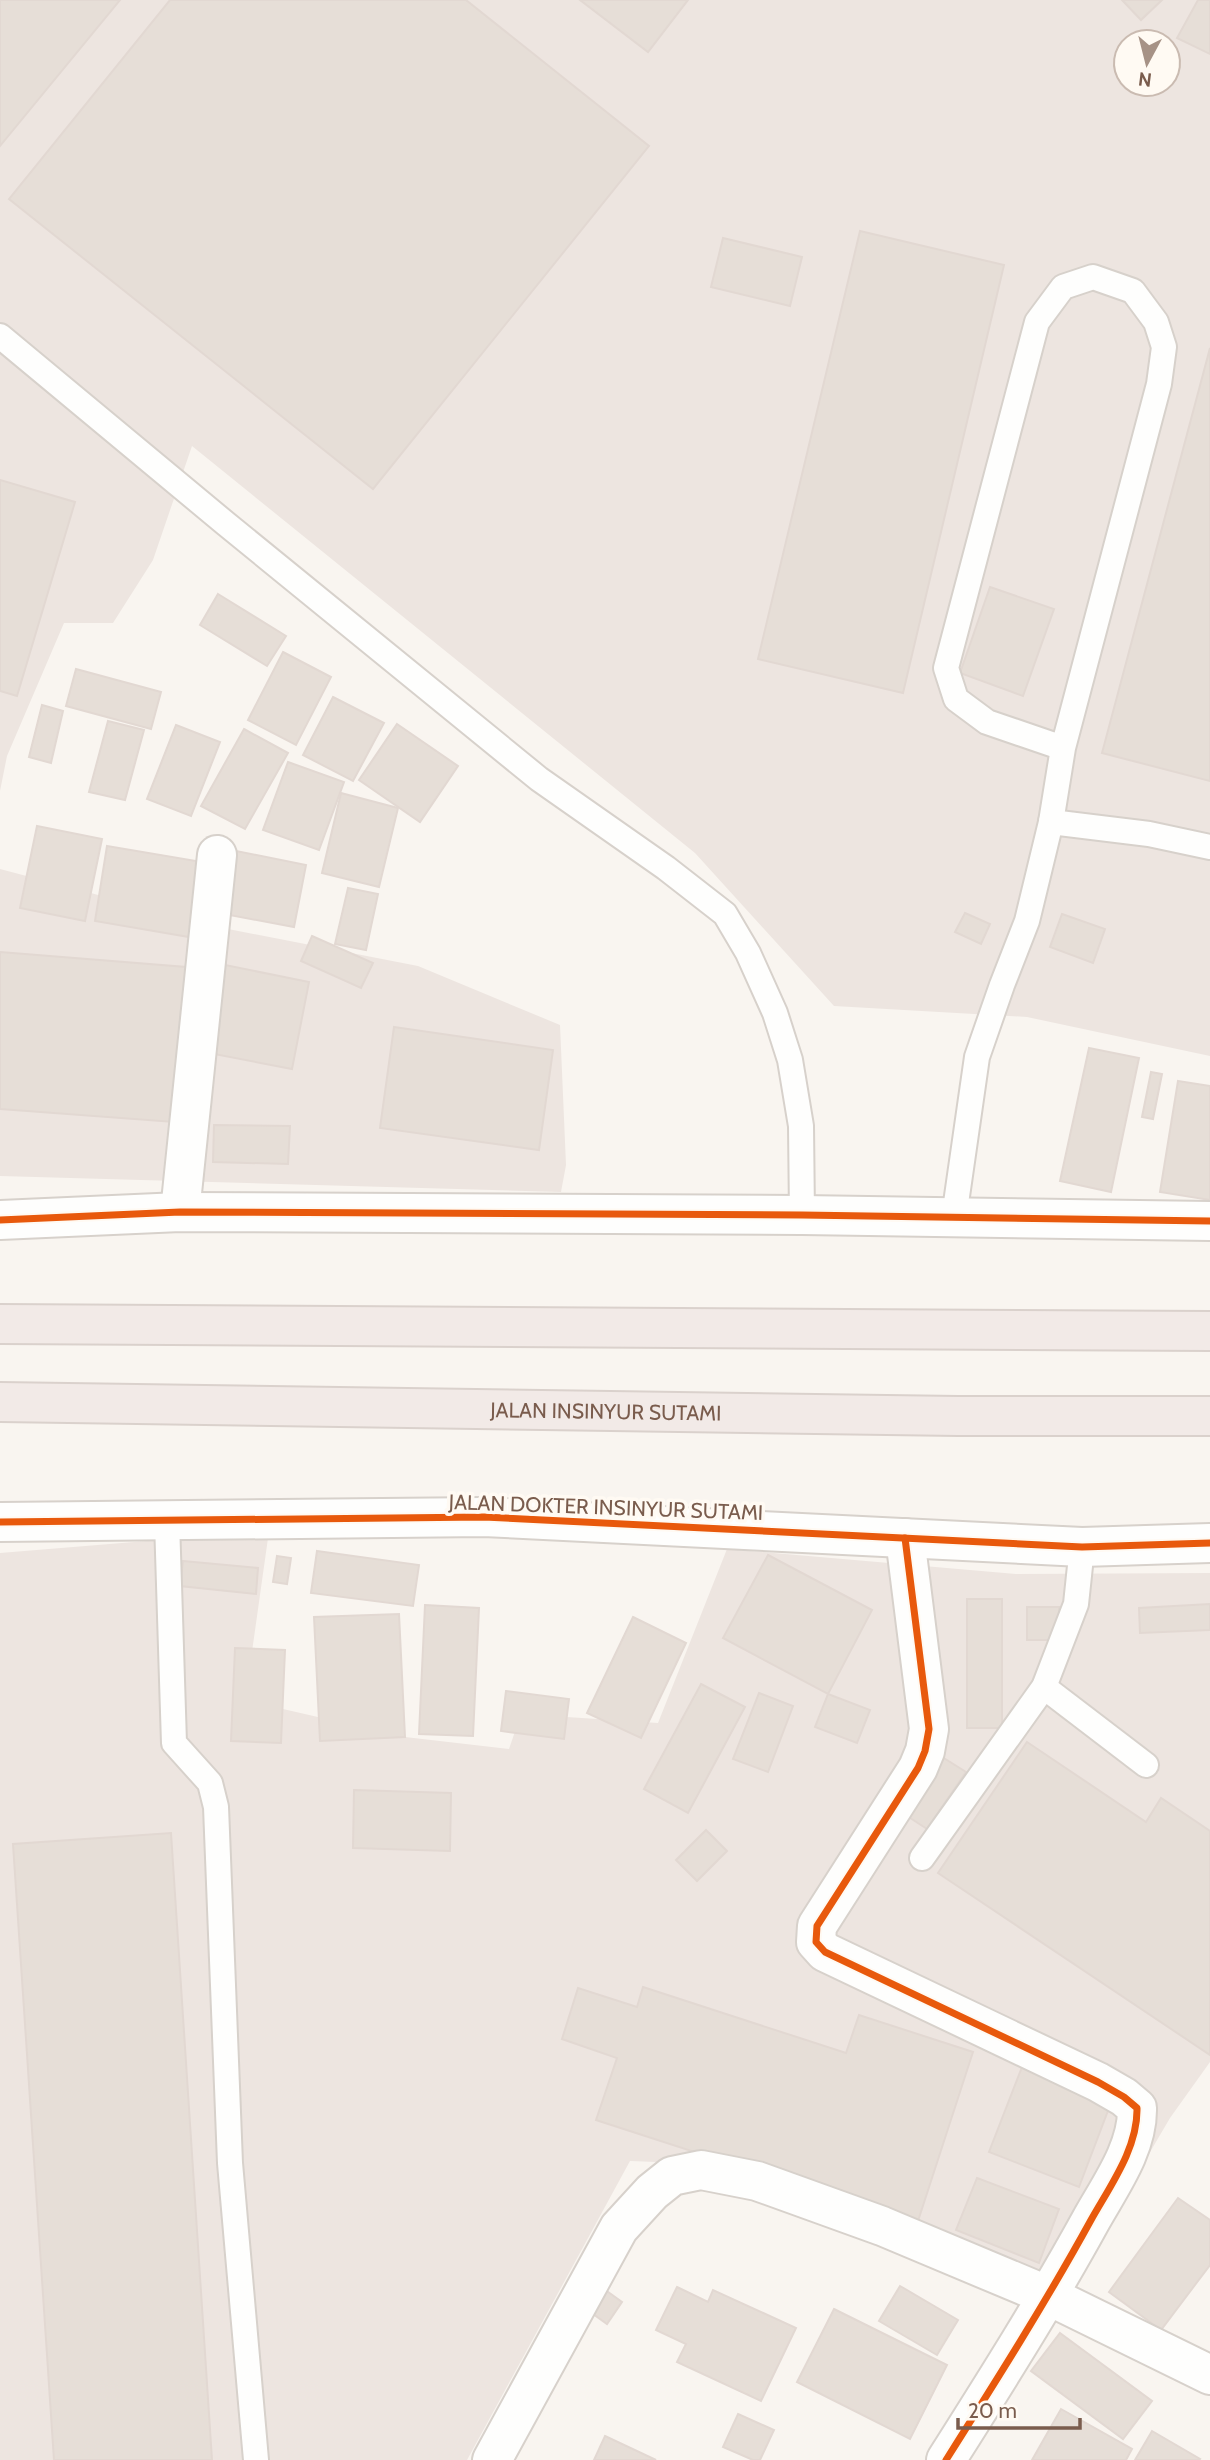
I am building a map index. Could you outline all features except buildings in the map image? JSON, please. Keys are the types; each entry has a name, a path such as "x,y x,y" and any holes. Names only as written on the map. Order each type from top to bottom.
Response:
{"highway":[{"path":"0,1324 1210,1331"},
{"name":"JALAN INSINYUR SUTAMI","path":"0,1402 958,1416 1210,1416"}],"street":[{"path":"180,1212 217,855"},
{"path":"0,1220 180,1212 802,1215 1210,1221"},
{"name":"JALAN DOKTER INSINYUR SUTAMI","path":"0,1522 484,1517 1082,1547 1210,1543"},
{"path":"905,1538 929,1729 925,1751 918,1768 817,1926 816,1942 825,1952 1098,2082 1124,2096 1137,2108 1137,2125 1124,2160 1049,2296 946,2460"},
{"path":"492,2460 619,2228 652,2192 672,2176 701,2170 757,2181 882,2226 1049,2296 1210,2375"}],"lane":[{"path":"954,1217 977,1058 1027,921 1051,822 1063,748 1159,384 1164,347 1156,322 1133,291 1093,277 1063,287 1037,322 946,668 956,699 987,722 1063,748"},
{"path":"0,336 539,779 666,868 725,914 748,953 775,1013 790,1060 801,1126 802,1215"},
{"path":"1051,822 1149,834 1210,847"},
{"path":"167,1521 174,1743 210,1783 216,1807 230,2162 256,2460"},
{"path":"922,1858 1044,1687 1076,1604 1082,1547"},
{"path":"1044,1687 1146,1765"}],"shaded area":[{"path":"0,0 1210,0 1210,1056 1027,1017 834,1006 695,853 192,446 153,560 113,623 64,623 7,756 0,791"},
{"path":"0,869 223,928 418,966 560,1025 566,1165 561,1192 0,1176"},
{"path":"269,1531 249,1673 283,1709 405,1737 509,1749 521,1714 658,1723 727,1549 1016,1574 1210,1573 1210,2062 1170,2118 1072,2285 735,2165 630,2161 467,2460 0,2460 0,1553"}],"cycle path":[{"path":"0,1220 180,1212 802,1215 1210,1221"},
{"path":"0,1522 484,1517 1082,1547 1210,1543"},
{"path":"905,1538 929,1729 925,1751 918,1768 817,1926 816,1942 825,1952 1098,2082 1137,2108 1133,2138 1114,2180 1039,2311 946,2460"}]}
